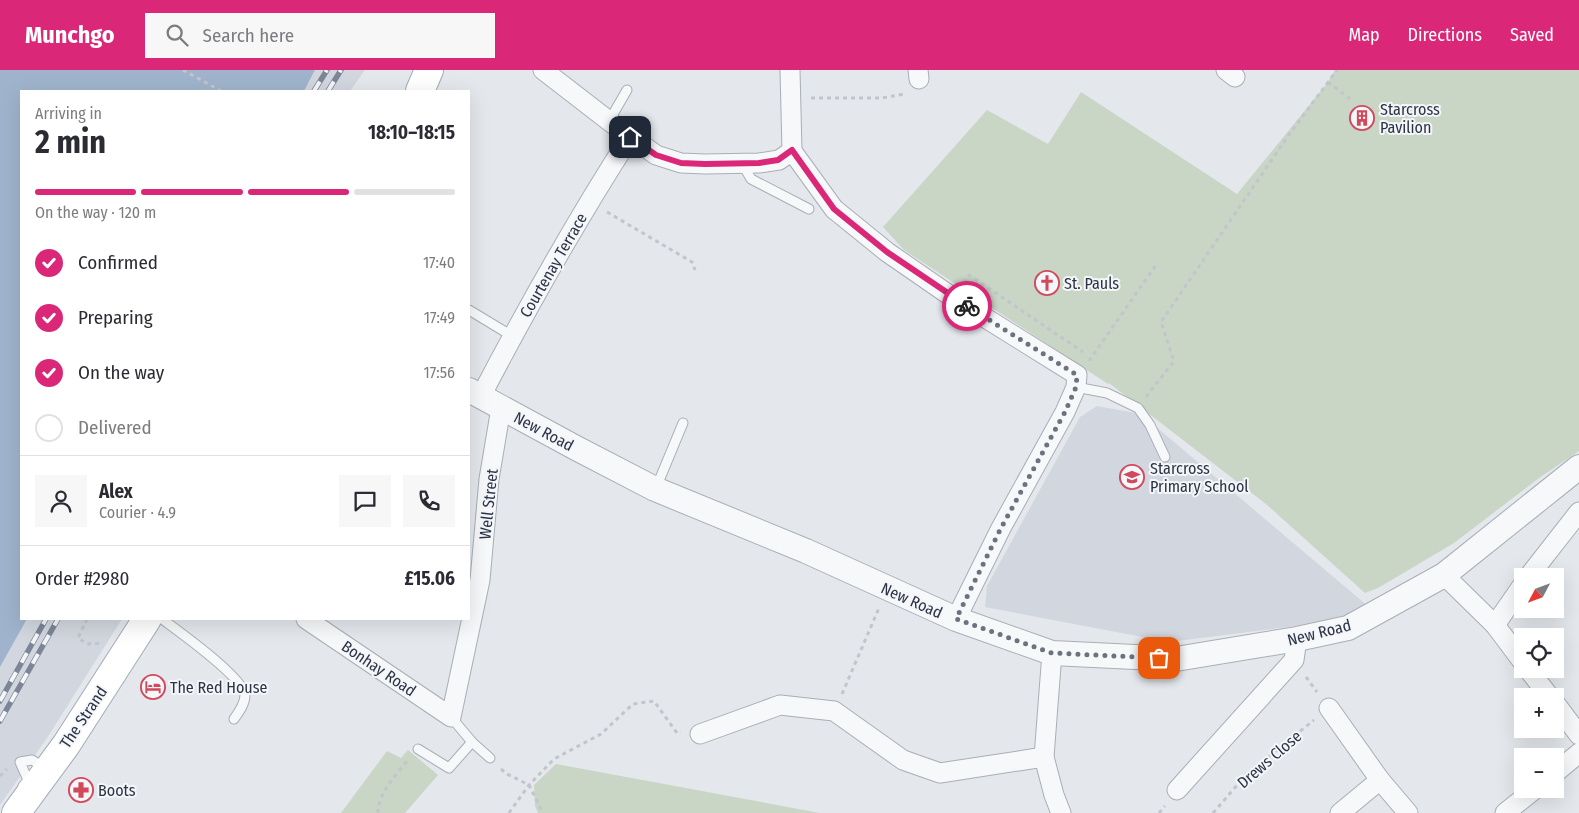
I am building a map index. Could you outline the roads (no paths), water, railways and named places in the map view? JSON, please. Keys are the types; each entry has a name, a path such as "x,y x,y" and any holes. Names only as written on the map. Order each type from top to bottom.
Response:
{"main road":[{"path":"420,90 429,70"},
{"name":"The Strand","path":"17,803 47,770 88,712 146,620"}],"street":[{"path":"543,70 656,155 681,163 759,163 778,160 792,150"},
{"path":"790,70 792,150 834,209 887,252 1077,381 1065,412 1001,528 956,619"},
{"name":"Courtenay Terrace","path":"483,398 512,336 588,203 630,137"},
{"name":"New Road","path":"483,398 656,489 806,551 956,619 1052,653 1176,659 1296,650 1348,628 1444,575 1579,467"},
{"name":"Well Street","path":"452,717 480,580 489,479 483,398"},
{"path":"1535,568 1579,512"},
{"path":"1444,575 1495,625 1514,650"},
{"path":"1495,625 1514,598"},
{"name":"Bonhay Road","path":"307,620 452,717"},
{"path":"1177,790 1296,650"},
{"path":"1052,653 1044,758 1061,813"},
{"path":"1535,678 1543,688"},
{"path":"700,734 780,705 834,710 903,760 940,773 1044,758"},
{"path":"1329,708 1380,780 1408,813"},
{"path":"1564,716 1579,735"},
{"path":"1564,765 1579,753"},
{"path":"1340,813 1380,780"},
{"path":"1505,813 1524,798"}],"lane":[{"path":"609,121 627,90"},
{"path":"742,163 751,179 809,208"},
{"path":"470,311 512,336"},
{"path":"1077,381 1138,408 1150,425 1166,456"},
{"path":"656,489 683,423"},
{"path":"163,620 235,677 245,693 244,703 234,720"},
{"path":"452,717 472,742 490,758"},
{"path":"418,749 449,768 472,742"}],"water":[{"path":"0,70 315,70 305,90 20,90 20,620 26,620 0,667"}],"railway":[{"path":"315,90 327,70"},
{"path":"329,90 341,70"},
{"path":"0,701 45,620"},
{"path":"0,721 57,620"}],"place":[{"name":"Starcross Pavilion","path":"1362,118"},
{"name":"St. Pauls","path":"1047,283"},
{"name":"Starcross Primary School","path":"1132,477"},
{"name":"The Red House","path":"153,687"},
{"name":"Boots","path":"81,790"}]}
